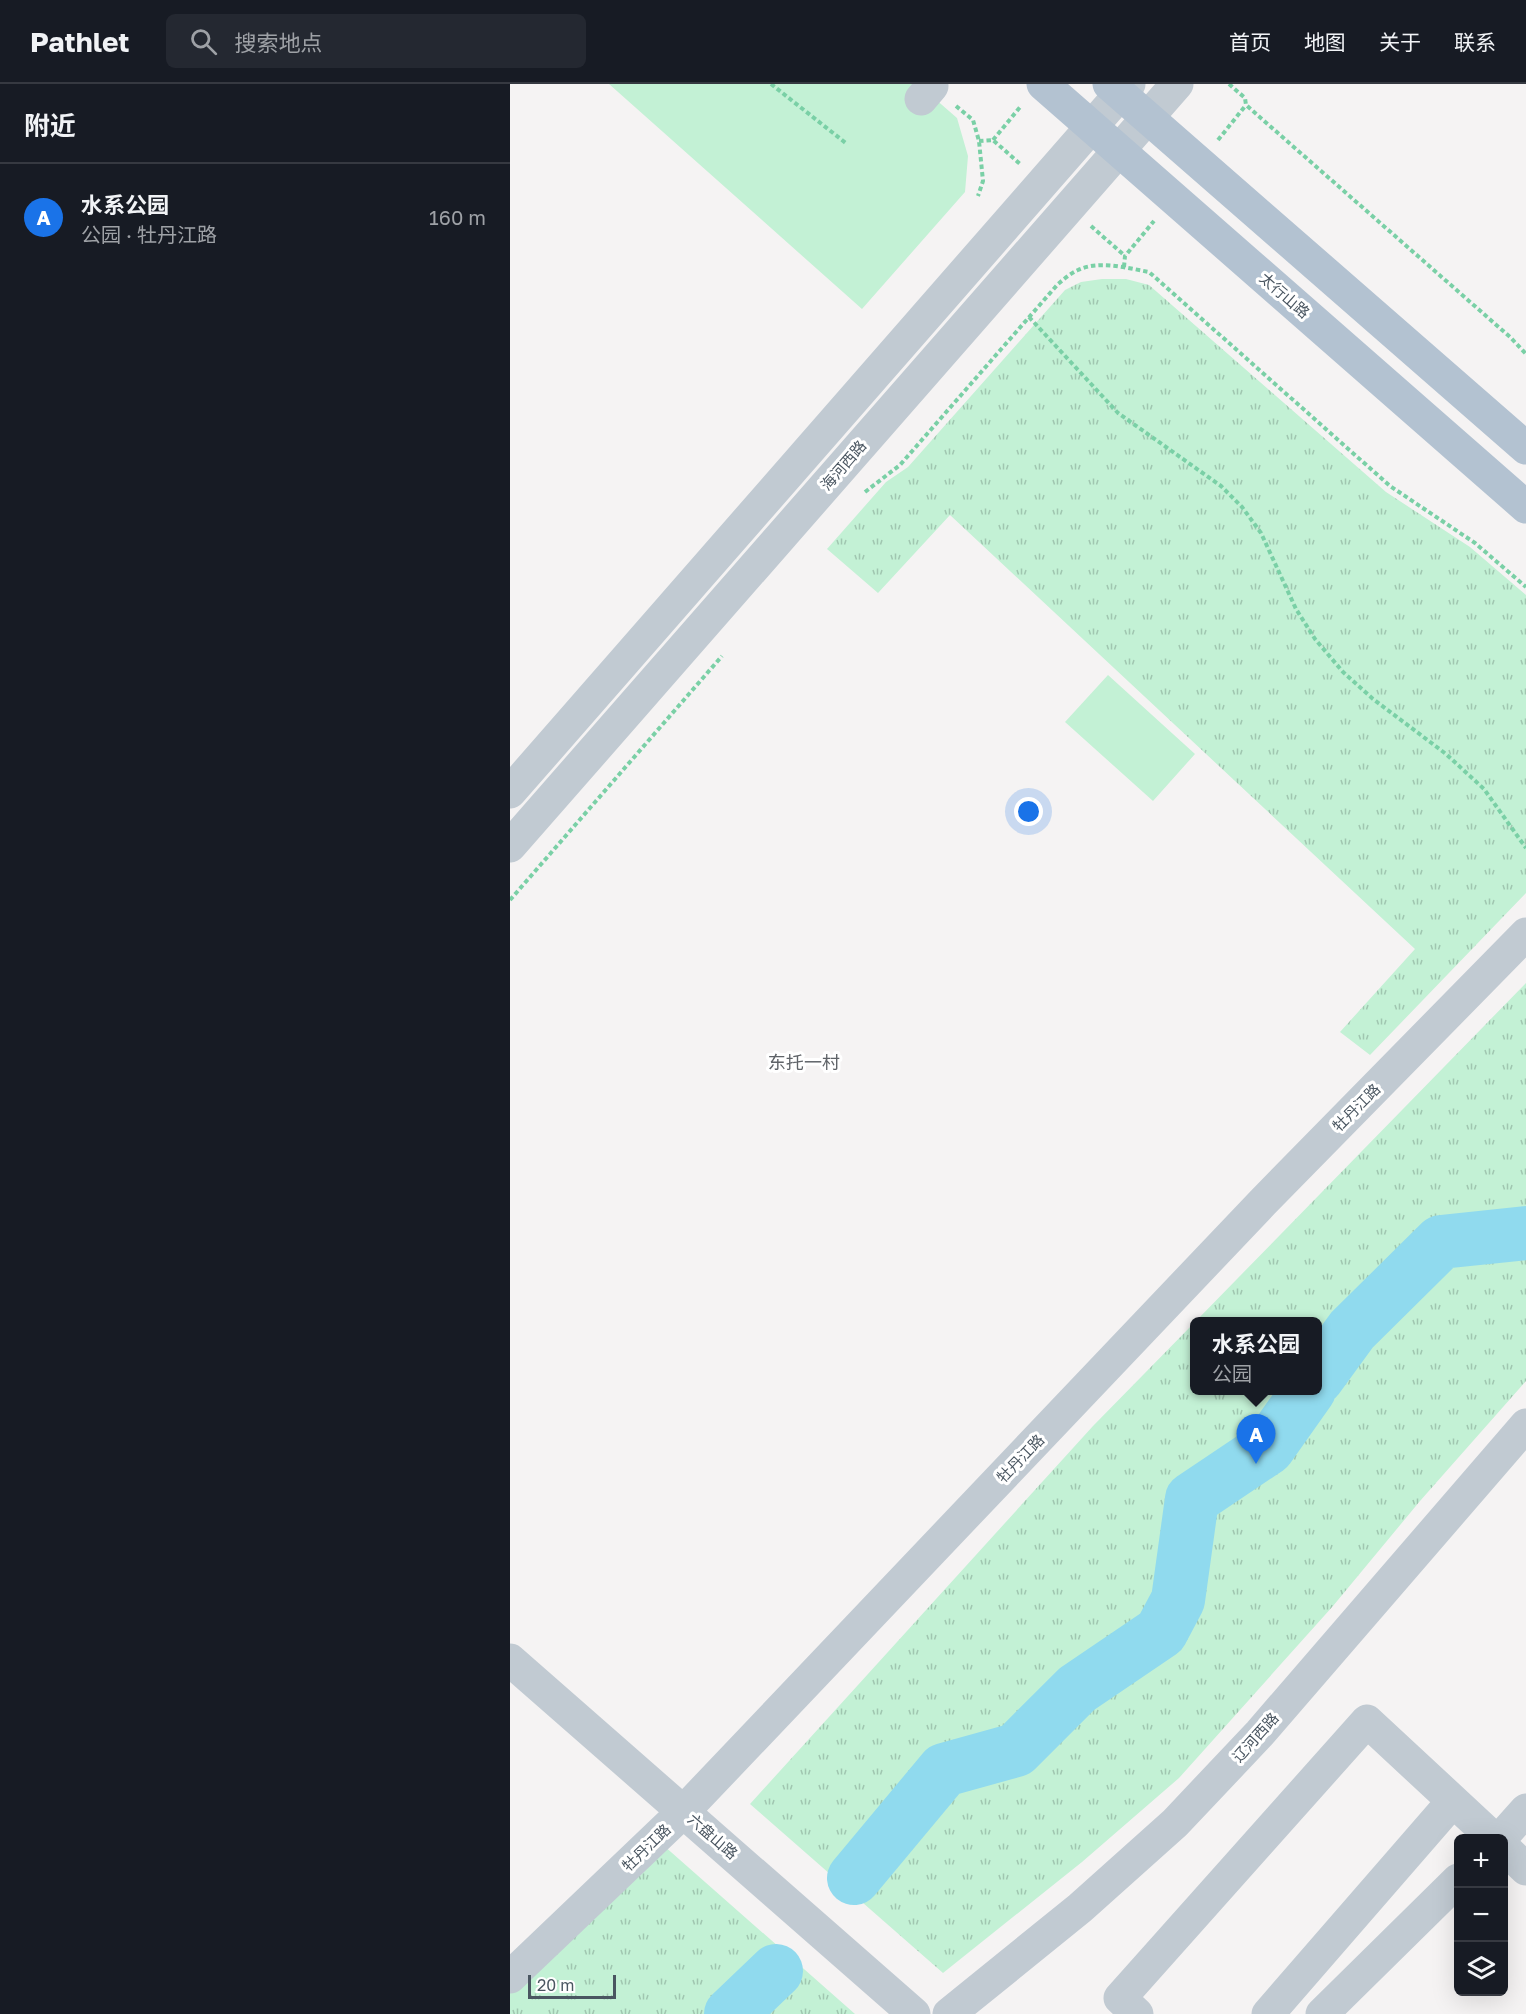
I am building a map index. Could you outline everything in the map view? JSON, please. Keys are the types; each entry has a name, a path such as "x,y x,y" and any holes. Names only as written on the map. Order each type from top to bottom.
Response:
{"main road":[{"path":"1120,87 1148,117 1526,448"},
{"name":"太行山路","path":"1035,92 1092,127 1526,507"}],"street":[{"name":"海河西路","path":"510,846 1177,84"},
{"path":"510,792 1092,127 1120,87"},
{"name":"牡丹江路","path":"510,1977 684,1811 1263,1202 1526,934"},
{"name":"辽河西路","path":"949,2014 1080,1908 1175,1823 1260,1733 1526,1425"},
{"name":"六盘山路","path":"510,1660 914,2014"},
{"path":"1137,2014 1119,1998 1366,1721 1488,1834"},
{"path":"1268,2014 1453,1801"},
{"path":"1505,1834 1526,1810"},
{"path":"1508,1853 1526,1869"},
{"path":"1322,2014 1454,1884"}],"path":[{"path":"771,84 847,144"},
{"path":"1229,84 1245,98 1246,105 1510,337 1526,354"},
{"path":"979,141 993,140 1035,92"},
{"path":"973,120 979,141 983,181 978,196"},
{"path":"1124,267 1125,256"},
{"path":"858,500 900,465 1058,284 1077,270 1099,265 1124,267 1149,272 1390,486 1475,543 1526,587"},
{"path":"1029,316 1118,413 1221,486 1242,507 1261,533 1296,609 1315,639 1343,672 1373,699 1446,753 1484,789 1526,848"},
{"path":"510,900 726,651"}],"green space":[{"path":"609,84 918,84 957,118 968,156 965,192 862,309"},
{"path":"1126,279 1149,285 1386,492 1470,547 1526,595 1526,893 1370,1055 1340,1032 1415,949 950,515 878,593 827,549 886,482 908,467 1065,290 1081,282"},
{"path":"1108,675 1195,754 1153,801 1065,722"},
{"path":"1526,983 1526,1381 1420,1501 1333,1606 1179,1778 1082,1862 943,1973 750,1804 1093,1426 1190,1327 1190,1395 1322,1395 1322,1317 1200,1317"},
{"path":"646,1830 855,2014 510,2014 510,1975"}],"waterway":[{"path":"1322,1371 1352,1330 1441,1242 1526,1233"},
{"path":"854,1878 944,1770 1016,1750 1077,1689 1161,1632 1178,1600 1192,1499 1268,1448 1305,1395"},
{"path":"731,2014 776,1971"}],"place":[{"name":"水系公园","path":"1256,1464"}],"district":[{"name":"东托一村","path":"804,1062"}]}
